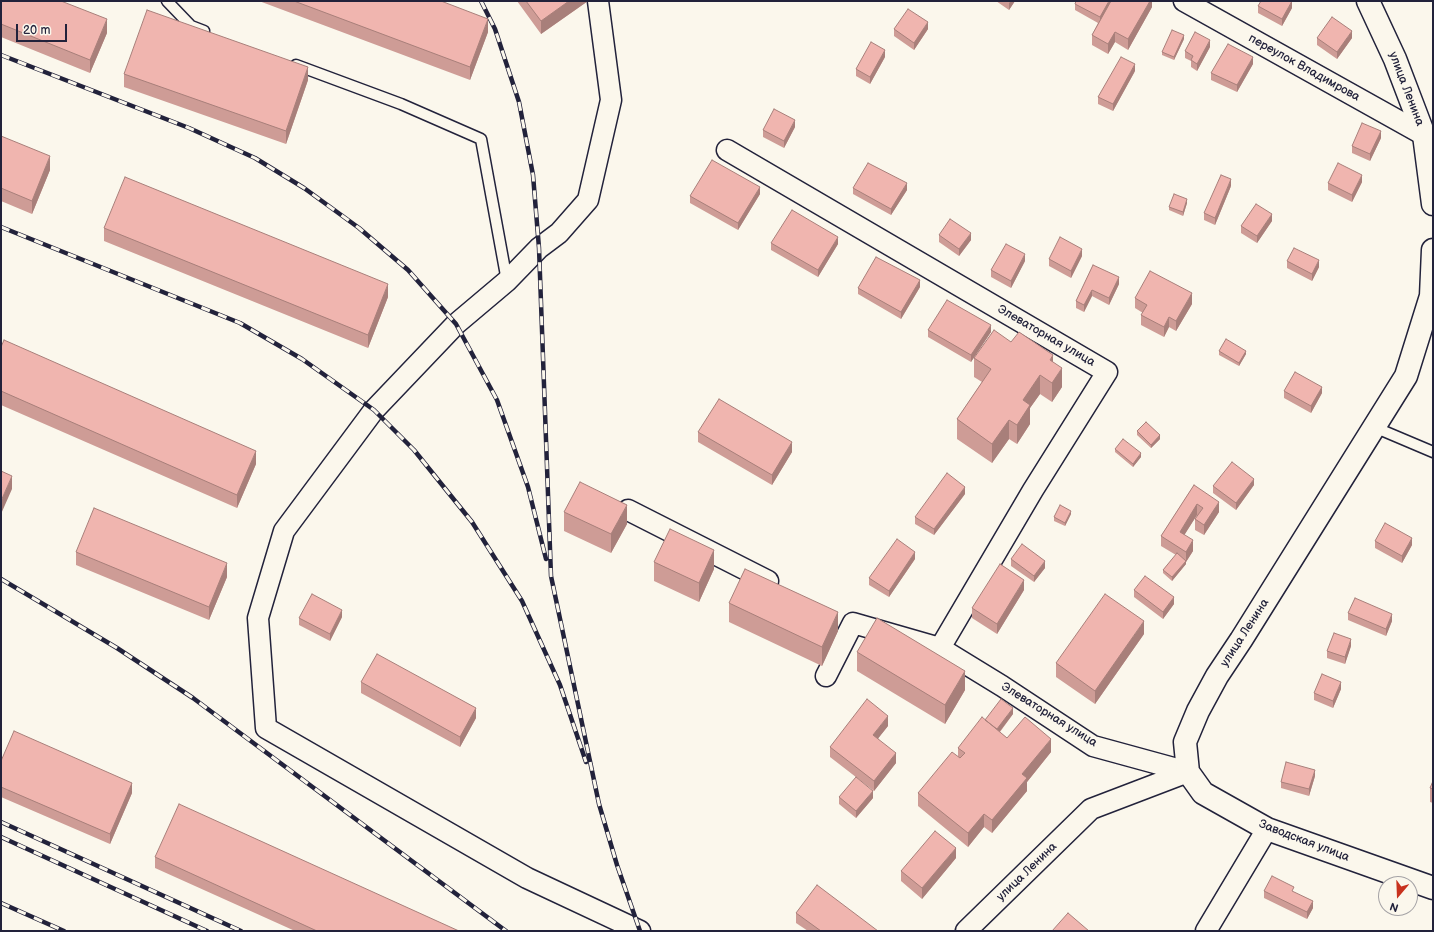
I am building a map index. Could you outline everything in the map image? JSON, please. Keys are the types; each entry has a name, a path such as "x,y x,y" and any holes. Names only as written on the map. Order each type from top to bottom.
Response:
{"main road":[{"name":"улица Ленина","path":"1368,1 1428,136 1433,204"},
{"name":"улица Ленина","path":"1188,772 1186,742 1198,711 1217,676 1406,376 1431,296 1433,250"},
{"name":"Заводская улица","path":"1188,772 1203,793 1267,828 1433,888"}],"street":[{"path":"598,1 611,100 588,200 559,233 539,248 507,281 456,324 374,410 284,532 258,618 266,728 527,878 640,931"},
{"name":"переулок Владимрова","path":"1184,1 1428,136"},
{"name":"Элеваторная улица","path":"727,150 1107,372 1033,490 940,648"},
{"path":"628,510 784,589"},
{"name":"Элеваторная улица","path":"834,614 853,623 940,648 1002,686 1093,746 1188,772"},
{"path":"826,676 853,623"},
{"name":"улица Ленина","path":"966,931 1091,809 1188,772"},
{"path":"1206,931 1267,828"}],"lane":[{"path":"167,1 192,26 214,34"},
{"path":"288,62 401,104 481,139 507,281"},
{"path":"1374,427 1433,452"}],"building":[{"path":"1,1 61,1 107,19 90,60 1,24"},
{"path":"294,1 441,1 488,19 470,67"},
{"path":"526,1 569,1 541,21"},
{"path":"1076,1 1109,1 1100,17 1075,4"},
{"path":"1111,1 1150,1 1128,39 1115,32 1108,44 1092,35"},
{"path":"1261,1 1292,1 1282,19 1258,6"},
{"path":"908,9 928,22 914,43 894,29"},
{"path":"147,10 308,67 286,131 124,74"},
{"path":"1332,17 1352,31 1337,52 1317,38"},
{"path":"1172,30 1184,35 1174,57 1162,52"},
{"path":"1195,32 1210,40 1197,64 1191,60 1193,56 1185,51"},
{"path":"871,42 885,50 870,77 856,69"},
{"path":"1228,44 1253,57 1237,85 1211,73"},
{"path":"1121,57 1135,64 1113,104 1098,97"},
{"path":"774,109 795,120 784,141 763,130"},
{"path":"1362,123 1381,131 1370,154 1352,146"},
{"path":"1,136 50,156 32,201 1,188"},
{"path":"712,160 760,187 738,223 690,196"},
{"path":"868,163 907,183 891,209 853,188"},
{"path":"1338,163 1362,175 1352,195 1328,183"},
{"path":"1221,175 1231,179 1215,218 1204,213"},
{"path":"125,177 388,284 368,335 104,228"},
{"path":"1174,194 1187,199 1183,212 1169,207"},
{"path":"1256,204 1272,214 1257,236 1241,226"},
{"path":"792,210 838,237 818,270 771,243"},
{"path":"950,219 971,233 959,249 939,235"},
{"path":"1060,237 1082,249 1071,271 1049,259"},
{"path":"1006,244 1025,254 1011,281 991,270"},
{"path":"1294,248 1319,260 1312,274 1287,261"},
{"path":"876,257 920,280 901,312 858,288"},
{"path":"1093,265 1119,277 1109,298 1092,290 1084,305 1076,301"},
{"path":"1150,271 1192,293 1176,321 1169,317 1164,327 1141,315 1147,305 1135,298"},
{"path":"947,300 991,325 971,355 928,330"},
{"path":"994,330 1011,342 1019,332 1053,355 1050,360 1062,368 1052,383 1040,375 1023,400 1030,405 1017,425 1009,420 992,444 957,419 991,369 974,358"},
{"path":"1226,339 1246,351 1239,363 1219,351"},
{"path":"4,340 256,451 237,495 1,391 1,347"},
{"path":"1295,372 1322,387 1311,406 1284,391"},
{"path":"719,399 792,442 772,475 698,432"},
{"path":"1146,422 1160,435 1151,445 1137,431"},
{"path":"1123,439 1141,453 1133,464 1115,449"},
{"path":"1232,462 1254,479 1236,503 1213,486"},
{"path":"1,471 12,476 1,501"},
{"path":"947,473 965,487 934,529 915,517"},
{"path":"580,482 627,505 611,534 564,512"},
{"path":"1194,485 1219,502 1204,525 1195,519 1203,508 1197,504 1180,532 1193,540 1186,552 1161,536"},
{"path":"1060,505 1071,511 1065,523 1054,517"},
{"path":"94,508 227,563 209,607 76,552"},
{"path":"1385,523 1412,538 1402,556 1375,541"},
{"path":"670,529 714,550 699,583 654,562"},
{"path":"897,539 915,552 889,591 869,578"},
{"path":"1022,544 1045,561 1034,576 1011,559"},
{"path":"1177,553 1186,561 1172,577 1163,570"},
{"path":"1000,564 1024,580 997,624 972,608"},
{"path":"745,569 838,612 822,647 729,603"},
{"path":"1145,576 1174,597 1163,612 1134,590"},
{"path":"312,594 342,610 330,634 299,618"},
{"path":"1105,594 1144,621 1095,691 1056,663"},
{"path":"1355,598 1392,614 1386,629 1348,613"},
{"path":"877,618 965,671 945,705 857,652"},
{"path":"1334,633 1351,639 1345,657 1327,651"},
{"path":"377,654 476,708 460,737 361,682"},
{"path":"1322,674 1341,682 1333,701 1314,693"},
{"path":"867,699 888,716 873,735 896,753 874,781 830,747"},
{"path":"1001,699 1013,708 997,729 985,720"},
{"path":"982,717 1007,738 1025,717 1051,739 1022,774 1027,778 992,820 984,814 968,833 918,793 952,752 960,758 965,753 958,748"},
{"path":"14,731 132,783 110,834 1,787 1,761"},
{"path":"1286,762 1315,770 1309,789 1281,782"},
{"path":"856,777 873,791 856,811 839,797"},
{"path":"1433,781 1433,789 1430,788"},
{"path":"179,804 459,931 317,931 155,857"},
{"path":"935,831 956,848 922,888 901,871"},
{"path":"1272,876 1294,887 1292,891 1313,901 1307,912 1264,891"},
{"path":"817,885 878,931 821,931 796,913"},
{"path":"1068,913 1089,931 1052,931"}],"railway":[{"path":"481,1 495,29 519,102 533,175 539,248 551,576 599,804 617,865 640,931"},
{"path":"1,55 189,128 255,158 304,188 359,228 408,270 456,324 497,400 528,487 546,559"},
{"path":"1,227 240,323 302,359 374,410 414,450 472,522 522,601 560,685 586,762"},
{"path":"1,579 117,648 193,698 506,931"},
{"path":"1,822 241,931"},
{"path":"1,837 207,931"},
{"path":"1,903 64,931"}]}
